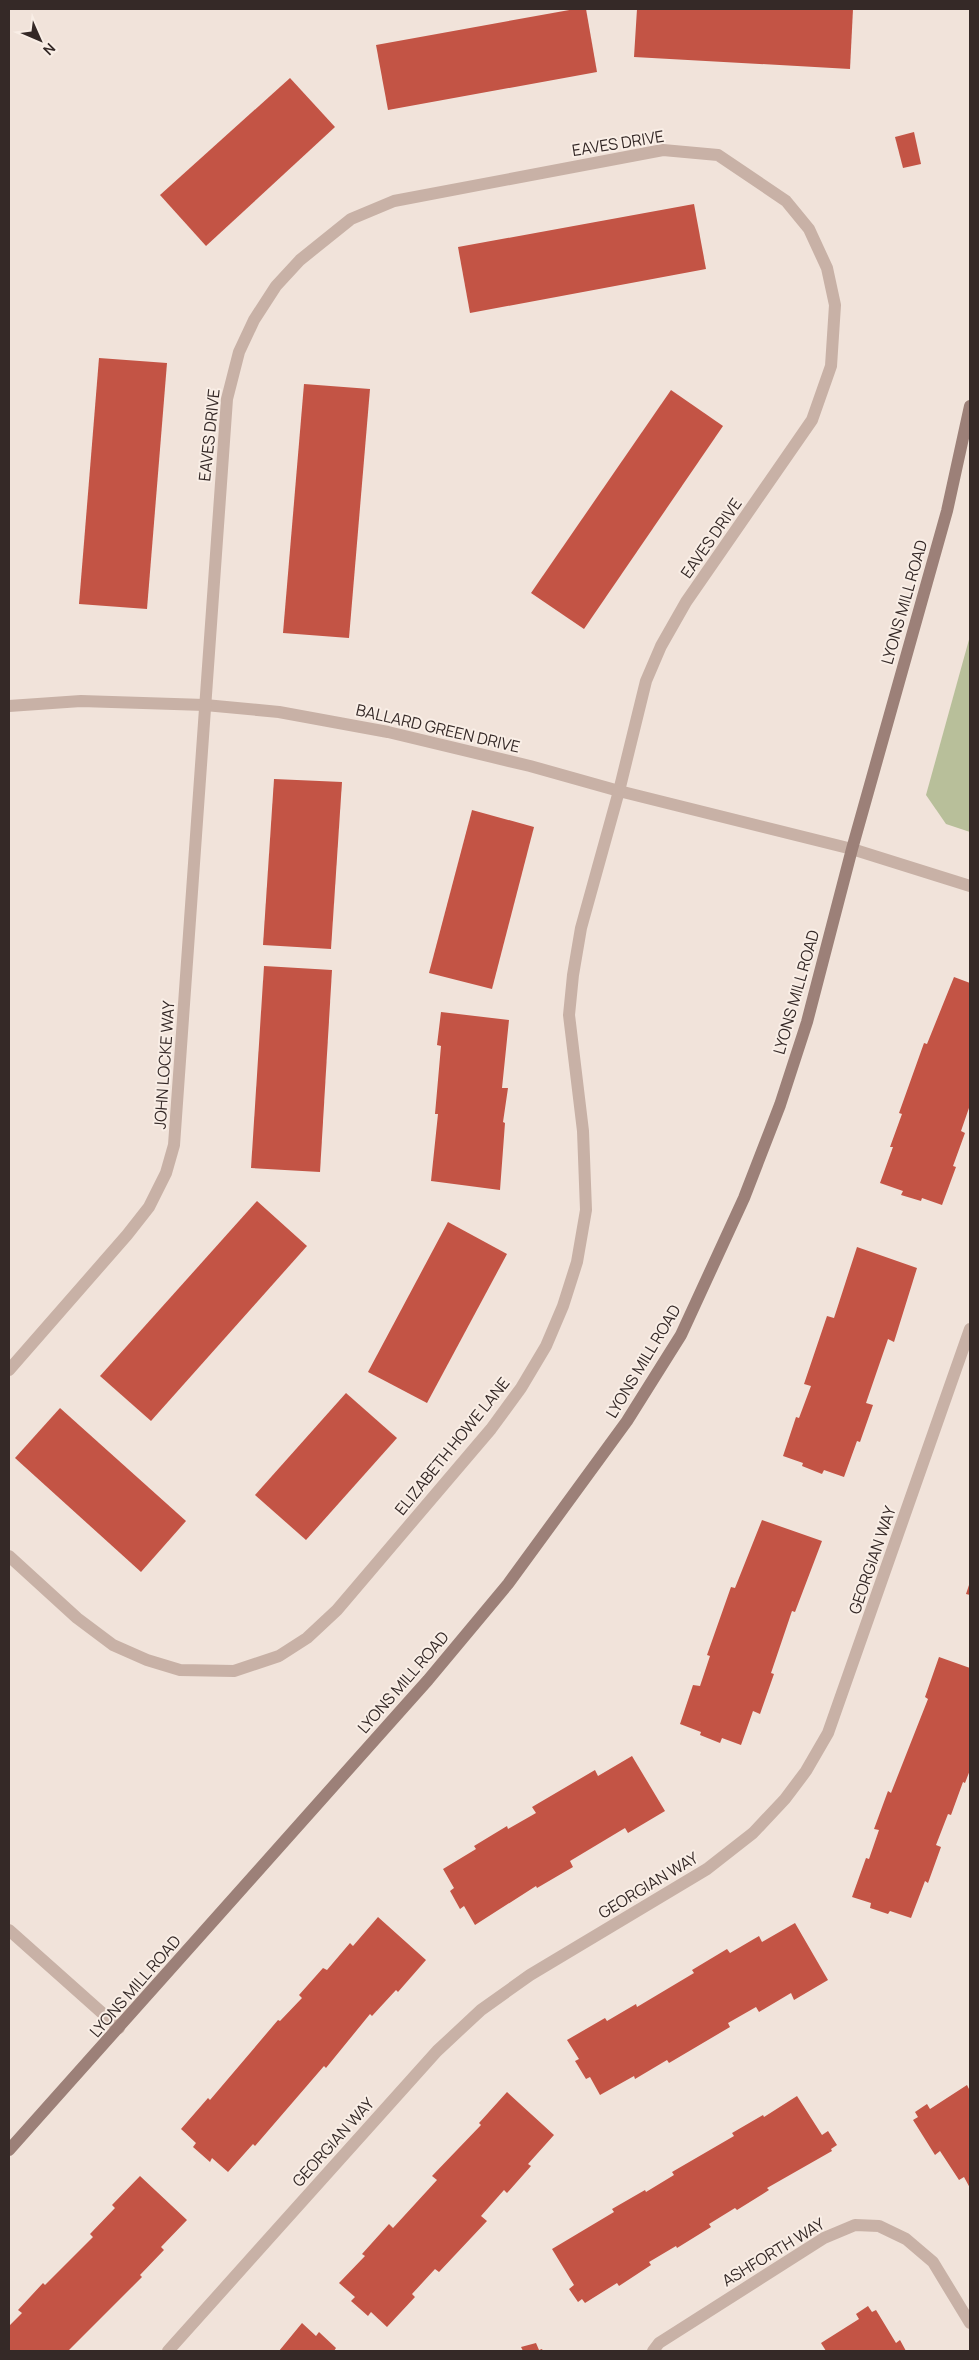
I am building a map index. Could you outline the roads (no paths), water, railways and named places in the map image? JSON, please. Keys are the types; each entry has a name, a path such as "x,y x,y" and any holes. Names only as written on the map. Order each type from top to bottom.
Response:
{"main road":[{"name":"LYONS MILL ROAD","path":"9,2150 428,1680 502,1591 575,1495 647,1390 681,1335 744,1198 780,1105 807,1022 852,849 947,512 970,406"}],"street":[{"name":"EAVES DRIVE","path":"204,705 227,399 239,352 254,320 276,286 300,260 351,219 394,201 663,150 718,155 786,201 809,229 827,268 835,305 831,366 812,420 686,602 661,646 646,681 619,791"},
{"name":"BALLARD GREEN DRIVE","path":"9,706 81,700 204,705 279,712 388,732 530,766 619,791 852,849 970,886"},
{"name":"JOHN LOCKE WAY","path":"9,1370 127,1235 149,1207 166,1173 174,1145 204,705"},
{"name":"ELIZABETH HOWE LANE","path":"9,1556 78,1618 113,1645 147,1660 180,1670 234,1671 279,1656 307,1638 336,1610 492,1429 521,1388 546,1346 563,1306 577,1262 586,1210 583,1131 569,1015 581,928 619,791"},
{"name":"GEORGIAN WAY","path":"168,2351 437,2051 481,2010 530,1975 707,1869 753,1833 785,1800 806,1771 828,1733 970,1329"},
{"path":"9,1930 118,2028"},
{"name":"ASHFORTH WAY","path":"652,2351 659,2343 824,2238 855,2225 879,2226 906,2239 932,2262 970,2323"}]}
